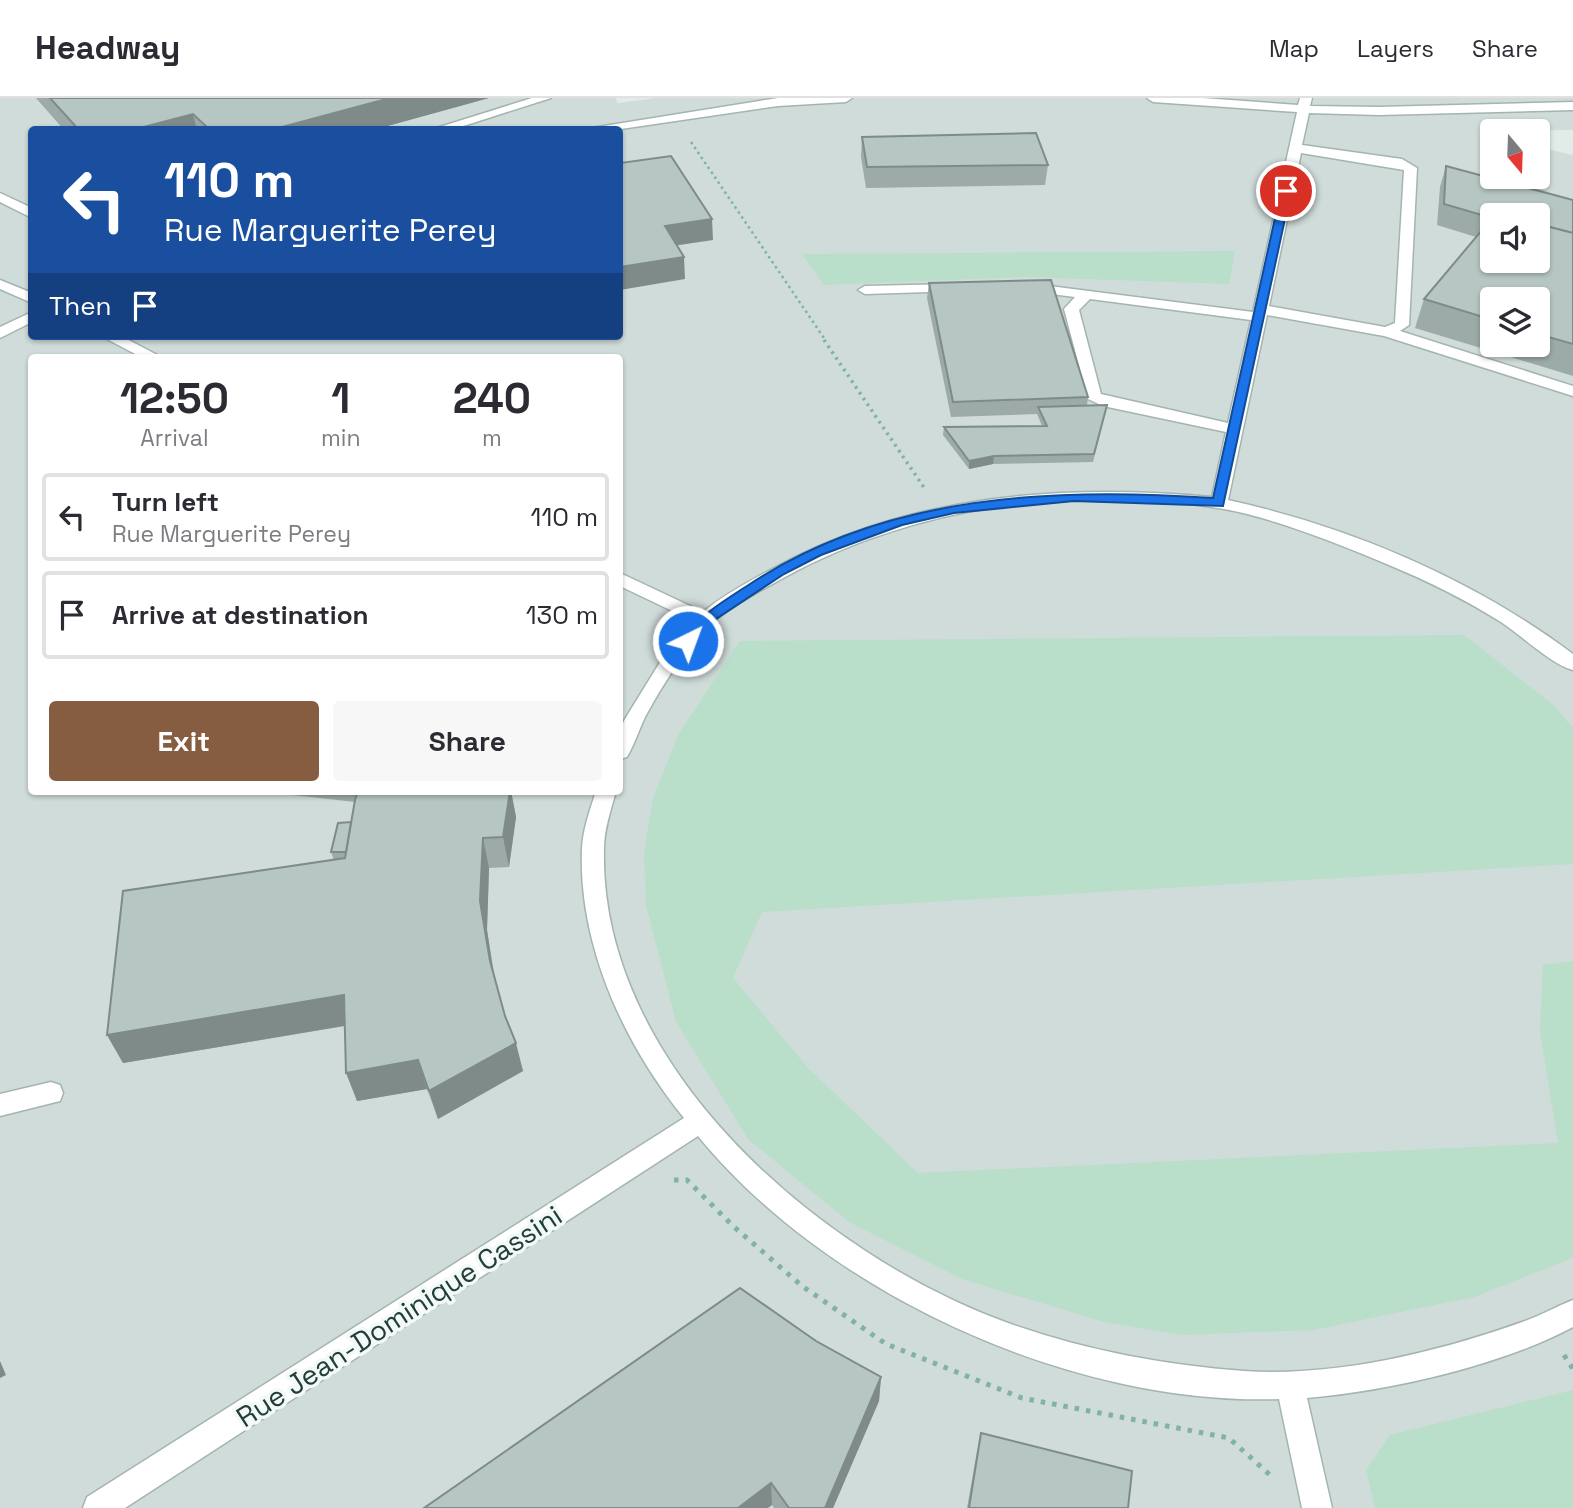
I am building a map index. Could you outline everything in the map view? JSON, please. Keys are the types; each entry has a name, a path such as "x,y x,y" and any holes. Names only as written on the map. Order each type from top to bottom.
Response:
{"street":[{"path":"450,126 544,98"},
{"path":"613,126 764,104 846,98"},
{"path":"1153,98 1305,104 1379,111 1573,106"},
{"path":"1219,503 1305,104"},
{"path":"1295,148 1402,163 1410,168 1402,325 1387,332"},
{"path":"0,197 28,212"},
{"path":"0,285 28,297"},
{"path":"1011,287 1037,287 1259,313 1387,332 1573,390"},
{"path":"865,290 971,288"},
{"path":"1087,294 1071,309 1094,396 1103,401 1235,429"},
{"path":"0,332 28,318"},
{"path":"117,340 147,354"},
{"path":"623,746 646,698 705,620 768,578 816,552 898,522 940,512 1012,501 1140,497 1219,503 1331,537 1422,573 1511,619 1573,664"},
{"path":"623,580 705,620"},
{"path":"605,795 593,847 598,915 612,968 632,1017 661,1068 699,1122 761,1185 828,1242 893,1283 973,1323 1040,1347 1130,1369 1233,1384 1351,1380 1412,1367 1545,1328 1573,1313"},
{"path":"0,1105 51,1093"},
{"name":"Rue Jean-Dominique Cassini","path":"97,1508 699,1122"},
{"path":"1290,1384 1317,1508"}],"path":[{"path":"688,138 940,512"},
{"path":"663,1180 687,1180 732,1226 802,1286 886,1343 1022,1398 1230,1438 1268,1470 1272,1481"}],"shaded area":[{"path":"0,98 615,98 618,103 656,98 1573,98 1573,130 1550,130 1550,119 1480,119 1480,189 1550,189 1550,150 1573,155 1573,1508 0,1508"}],"green space":[{"path":"1235,251 1229,284 1025,277 824,285 802,254"},
{"path":"1464,635 1552,704 1573,728 1573,864 762,912 733,978 808,1068 918,1173 1558,1143 1540,1031 1543,965 1573,961 1573,1257 1570,1259 1474,1297 1313,1330 1184,1335 1108,1323 962,1279 849,1222 748,1139 676,1022 646,905 644,854 653,798 679,733 740,641"},
{"path":"1573,1390 1573,1508 1375,1508 1366,1470 1390,1435"}],"building":[{"path":"50,98 390,98 286,126 206,126 193,114 147,126 75,126"},
{"path":"1036,133 1048,165 867,167 862,137"},
{"path":"671,156 712,219 665,226 684,257 623,267 623,163"},
{"path":"1446,166 1480,175 1480,189 1532,189 1573,200 1573,233 1550,227 1550,203 1480,203 1480,214 1444,204"},
{"path":"1550,227 1573,233 1573,344 1550,337 1550,287 1480,287 1480,316 1424,299 1480,232 1480,273 1550,273"},
{"path":"1051,280 1088,397 953,402 929,283"},
{"path":"1107,405 1094,454 994,456 969,461 944,427 1047,426 1038,407"},
{"path":"357,795 509,795 503,837 483,838 480,901 490,961 505,1016 516,1043 429,1091 418,1060 346,1073 344,995 107,1035 123,891 345,858"},
{"path":"351,822 346,852 331,852 338,823"},
{"path":"740,1288 816,1341 881,1377 825,1508 789,1508 771,1483 738,1508 424,1508"},
{"path":"981,1433 1132,1471 1128,1508 969,1508"}],"route":[{"path":"688,641 705,620 779,571 857,535 898,522 954,509 1012,501 1140,497 1219,503 1286,191"}]}
